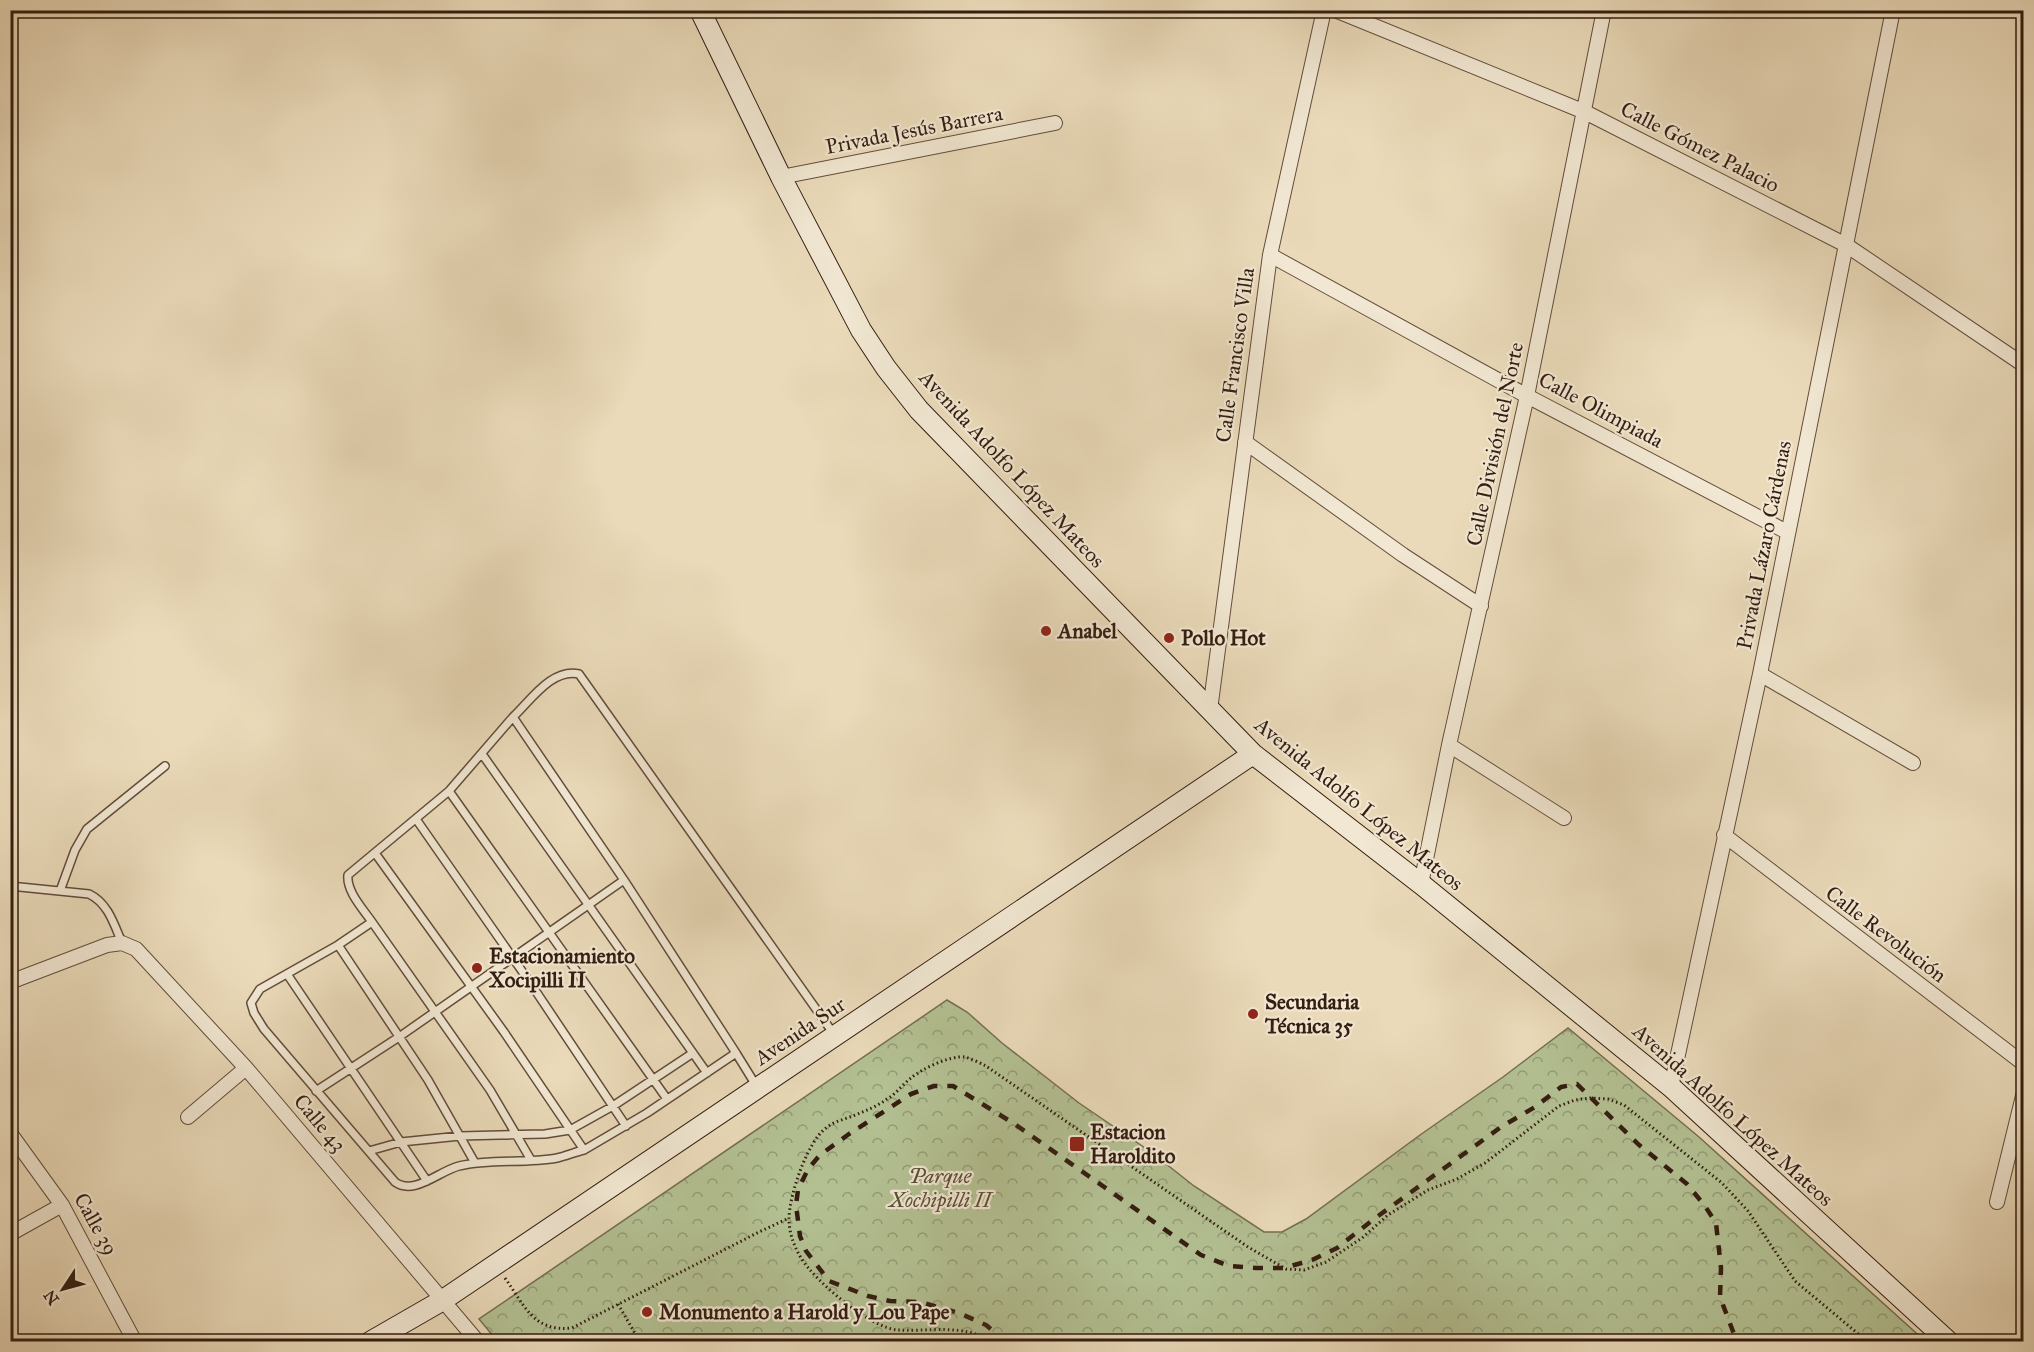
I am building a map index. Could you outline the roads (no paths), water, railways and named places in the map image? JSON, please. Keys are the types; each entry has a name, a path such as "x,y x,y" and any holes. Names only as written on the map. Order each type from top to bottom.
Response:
{"street":[{"name":"Avenida Adolfo López Mateos","path":"700,10 781,177 861,330 886,368 920,410 1253,754 1421,884 1671,1087 1949,1341"},
{"name":"Calle Francisco Villa","path":"1209,710 1270,255 1324,10"},
{"name":"Calle Gómez Palacio","path":"1335,10 1585,112 1846,245 2024,365"},
{"name":"Calle División del Norte","path":"1421,884 1449,745 1482,606 1527,396 1604,10"},
{"name":"Privada Lázaro Cárdenas","path":"1671,1087 1760,674 1893,10"},
{"name":"Privada Jesús Barrera","path":"781,177 1055,123"},
{"name":"Calle Olimpiada","path":"1270,255 1527,396 1787,532"},
{"path":"1245,442 1403,555 1482,606"},
{"path":"1760,674 1913,763"},
{"path":"1449,745 1564,818"},
{"name":"Avenida Sur","path":"370,1341 443,1300 496,1265 1253,754"},
{"name":"Calle Revolución","path":"1724,836 2024,1064"},
{"path":"10,982 107,945 122,943"},
{"name":"Calle 43","path":"122,943 131,945 144,956 246,1068 477,1341"},
{"path":"188,1117 246,1068"},
{"path":"1997,1203 2024,1092"},
{"name":"Calle 39","path":"10,1133 62,1205 135,1341"},
{"path":"10,1234 62,1205"}],"lane":[{"path":"531,1160 490,1090 372,922 347,882 348,875 353,869 449,791 513,717 556,677 570,672 579,675 835,1036"},
{"path":"513,717 624,880 758,1088"},
{"path":"482,754 707,1073"},
{"path":"60,891 75,850 87,829 165,766"},
{"path":"449,791 667,1100"},
{"path":"416,819 626,1126"},
{"path":"375,853 584,1150"},
{"path":"316,1091 471,988 624,880"},
{"path":"10,886 89,894 99,899 108,911 122,943"},
{"path":"372,922 338,945 260,989 251,1003 264,1029 395,1182 402,1187 412,1186 446,1170 475,1163 557,1158 584,1150 667,1100 736,1053"},
{"path":"338,945 428,1080 475,1163"},
{"path":"287,974 427,1180"},
{"path":"369,1151 401,1142 460,1136 545,1134 570,1130 613,1106 693,1053"}],"railway":[{"path":"1006,1342 986,1325 959,1313 920,1302 890,1301 868,1296 829,1281 806,1251 800,1236 796,1205 798,1190 808,1169 820,1155 911,1094 934,1086 953,1086 1013,1123 1201,1255 1229,1266 1284,1268 1312,1260 1337,1248 1501,1127 1535,1107 1561,1087 1577,1084 1638,1144 1687,1184 1716,1223 1721,1268 1720,1297 1737,1342"}],"place":[{"name":"Anabel","path":"1046,631"},
{"name":"Pollo Hot","path":"1169,638"},
{"name":"Estacionamiento Xocipilli II","path":"477,968"},
{"name":"Secundaria Técnica 35","path":"1253,1014"},
{"name":"Estacion Haroldito","path":"1077,1144"},
{"name":"Monumento a Harold y Lou Pape","path":"647,1312"}],"park label":[{"name":"Parque Xochipilli II","path":"940,1188"}]}
